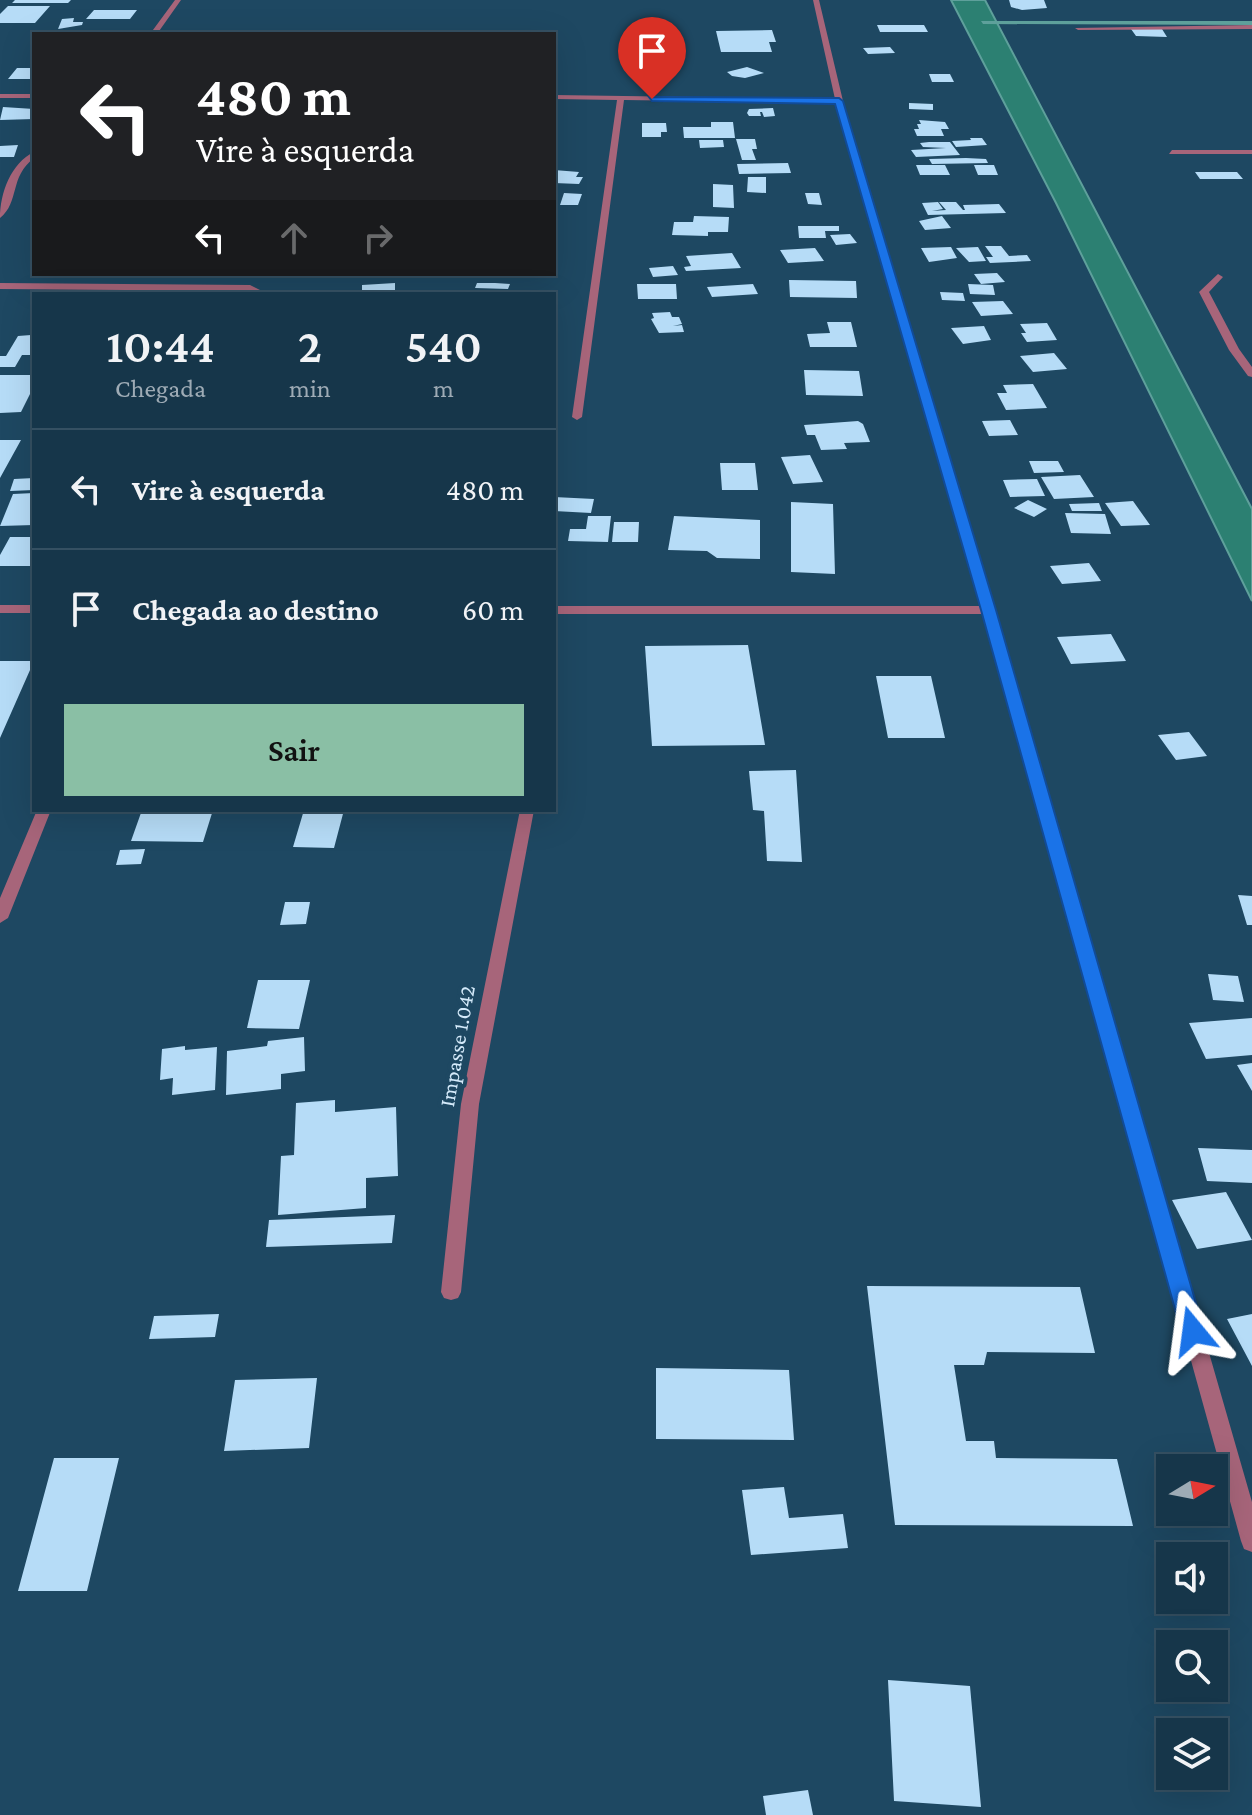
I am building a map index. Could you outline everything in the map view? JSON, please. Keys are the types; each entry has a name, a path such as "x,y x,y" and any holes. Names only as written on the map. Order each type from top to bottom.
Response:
{"street":[{"path":"154,32 178,0"},
{"path":"816,0 839,101 989,610 1252,1541"},
{"path":"1223,17 1252,18"},
{"path":"1078,28 1252,27"},
{"path":"0,96 32,96"},
{"path":"556,97 839,101"},
{"path":"577,417 621,98"},
{"path":"1172,152 1252,152"},
{"path":"0,215 10,200 9,181 13,170 32,156"},
{"path":"1218,277 1204,292 1234,350 1252,374"},
{"path":"0,286 250,288 259,292"},
{"path":"0,609 32,609"},
{"path":"556,615 989,610"},
{"path":"0,918 43,812"},
{"name":"Impasse 1.042","path":"451,1292 469,1104 516,882 527,812"}],"shaded area":[{"path":"951,0 985,0 1252,509 1252,601 1056,203"}],"building":[{"path":"15,0 71,0 68,3 12,3"},
{"path":"1009,0 1044,0 1047,8 1022,10 1011,7"},
{"path":"8,6 50,6 35,23 0,23 0,14"},
{"path":"94,10 137,10 130,19 86,19"},
{"path":"74,18 73,22 83,22 82,25 58,29 62,19"},
{"path":"877,25 924,25 928,32 880,32"},
{"path":"1131,29 1162,29 1167,37 1136,36"},
{"path":"772,30 776,42 769,42 772,52 721,52 716,31"},
{"path":"890,47 895,53 868,54 863,48"},
{"path":"747,67 764,73 745,78 727,72"},
{"path":"17,68 32,68 32,79 8,79"},
{"path":"929,74 950,74 954,82 932,82"},
{"path":"909,103 933,104 933,110 909,109"},
{"path":"3,107 32,109 32,119 0,120"},
{"path":"773,108 775,116 764,117 760,112 761,116 749,116 747,113 749,109"},
{"path":"919,120 945,122 949,129 941,129 944,136 917,136 914,129 919,129"},
{"path":"711,122 733,122 735,138 684,138 683,127 711,127"},
{"path":"642,123 666,123 667,132 661,132 661,137 642,137"},
{"path":"982,138 987,145 956,147 952,141"},
{"path":"736,139 755,139 757,149 752,149 756,160 742,160"},
{"path":"699,140 723,140 724,147 700,148"},
{"path":"950,142 960,155 916,157 911,150 946,148 923,147 920,143"},
{"path":"18,145 14,157 0,157 0,146"},
{"path":"929,159 986,159 988,163 932,164"},
{"path":"788,163 791,173 739,174 737,164"},
{"path":"916,165 945,165 950,175 920,175"},
{"path":"974,165 994,165 998,175 978,175"},
{"path":"556,170 579,172 576,177 583,177 579,184 556,183"},
{"path":"1195,172 1237,172 1243,179 1200,179"},
{"path":"748,177 766,177 766,193 747,192"},
{"path":"713,184 733,185 734,208 713,207"},
{"path":"564,193 582,194 578,205 560,205"},
{"path":"805,193 819,193 822,205 808,204"},
{"path":"938,202 943,209 932,211 946,210 939,202 956,202 963,210 963,205 999,204 1006,213 928,215 922,203"},
{"path":"694,216 729,217 728,232 708,232 708,236 672,235 674,222 693,222"},
{"path":"942,216 951,228 925,230 919,221"},
{"path":"798,226 839,226 839,231 825,231 826,238 799,238"},
{"path":"850,234 857,243 836,245 830,235"},
{"path":"985,246 1001,246 1009,256 1027,255 1031,261 990,263 986,257 993,257"},
{"path":"951,247 957,258 929,262 921,248"},
{"path":"978,247 986,261 969,262 956,248"},
{"path":"815,248 824,261 788,263 780,250"},
{"path":"732,253 741,268 686,271 684,267 691,266 686,256"},
{"path":"673,266 678,275 653,277 649,268"},
{"path":"997,273 1005,282 981,284 974,274"},
{"path":"789,280 856,281 857,298 790,297"},
{"path":"395,283 395,290 362,292 362,285"},
{"path":"477,283 510,284 508,289 475,288"},
{"path":"637,284 676,284 677,299 638,299"},
{"path":"753,284 758,294 712,297 707,287"},
{"path":"968,284 993,285 995,295 970,294"},
{"path":"940,292 963,293 965,301 942,300"},
{"path":"1003,301 1013,314 981,316 972,302"},
{"path":"670,312 672,317 679,317 682,324 673,326 682,325 684,332 659,333 651,319 654,318 652,313"},
{"path":"827,322 851,322 857,347 810,347 807,334 830,333"},
{"path":"1047,323 1057,340 1027,342 1021,333 1026,333 1020,324"},
{"path":"984,326 991,340 963,344 951,328"},
{"path":"31,335 32,355 22,355 15,367 0,367 0,356 6,356 18,336"},
{"path":"1054,353 1067,369 1033,372 1020,356"},
{"path":"804,370 859,371 863,396 806,395"},
{"path":"0,375 32,375 32,390 21,412 0,413"},
{"path":"1033,384 1047,408 1006,410 997,393 1007,393 1003,385"},
{"path":"1010,420 1018,435 989,436 982,421"},
{"path":"858,421 863,424 870,442 844,443 847,449 821,450 815,435 807,435 804,425"},
{"path":"0,440 21,440 0,478"},
{"path":"810,455 823,482 793,484 781,457"},
{"path":"1029,461 1058,461 1064,472 1034,473"},
{"path":"720,463 755,463 758,490 722,490"},
{"path":"1080,475 1094,497 1054,499 1041,477"},
{"path":"32,478 32,490 10,491 14,479"},
{"path":"1037,479 1045,496 1010,497 1003,480"},
{"path":"32,493 32,525 0,526 13,494"},
{"path":"556,497 594,499 591,513 556,511"},
{"path":"1028,500 1047,509 1034,517 1014,508"},
{"path":"1133,501 1150,525 1121,526 1105,503"},
{"path":"791,502 833,504 835,574 791,572"},
{"path":"1099,503 1102,511 1072,511 1069,504"},
{"path":"1065,513 1105,514 1111,534 1071,533"},
{"path":"588,516 611,516 608,542 568,541 570,529 586,529"},
{"path":"674,516 760,520 760,559 717,558 707,551 668,550"},
{"path":"614,522 639,522 638,542 612,542"},
{"path":"10,537 32,537 32,566 0,566 0,555"},
{"path":"1089,563 1101,581 1062,584 1050,566"},
{"path":"1111,634 1126,661 1071,664 1057,637"},
{"path":"748,645 765,745 652,746 645,646"},
{"path":"0,661 32,661 32,666 0,738"},
{"path":"876,676 931,676 945,738 888,738"},
{"path":"1189,732 1207,756 1176,760 1158,735"},
{"path":"796,770 802,862 767,861 764,811 753,810 749,771"},
{"path":"141,812 212,812 203,842 131,841"},
{"path":"303,812 343,812 334,848 293,847"},
{"path":"145,849 141,864 116,865 120,850"},
{"path":"1238,895 1252,896 1252,925 1247,925"},
{"path":"285,902 310,902 306,924 280,925"},
{"path":"1208,974 1238,976 1244,1002 1213,1000"},
{"path":"258,980 310,980 299,1029 247,1028"},
{"path":"1252,1018 1252,1055 1206,1059 1189,1023"},
{"path":"304,1037 305,1071 281,1074 281,1089 226,1095 227,1051 267,1046 268,1041"},
{"path":"185,1046 185,1050 217,1047 215,1090 172,1095 173,1078 160,1080 162,1049"},
{"path":"1252,1063 1252,1091 1237,1065"},
{"path":"335,1100 335,1112 396,1107 398,1176 366,1178 366,1208 278,1215 281,1156 294,1155 296,1103"},
{"path":"1198,1148 1252,1150 1252,1183 1207,1181"},
{"path":"1226,1192 1252,1240 1197,1249 1172,1200"},
{"path":"395,1215 392,1243 266,1247 269,1220"},
{"path":"867,1286 1080,1287 1095,1353 987,1352 984,1365 954,1365 966,1441 994,1441 996,1458 1117,1459 1133,1526 895,1525"},
{"path":"219,1314 215,1337 149,1339 154,1316"},
{"path":"1252,1314 1252,1366 1227,1319"},
{"path":"656,1368 789,1370 794,1440 656,1439"},
{"path":"317,1378 309,1448 224,1451 235,1380"},
{"path":"54,1458 119,1458 87,1591 18,1591"},
{"path":"784,1487 789,1518 843,1514 848,1548 751,1555 742,1490"},
{"path":"888,1680 970,1686 981,1807 894,1801"},
{"path":"808,1790 813,1815 766,1815 763,1796"}],"waterway":[{"path":"983,22 1252,23"}],"route":[{"path":"652,99 839,101 989,610 1193,1331"}]}
